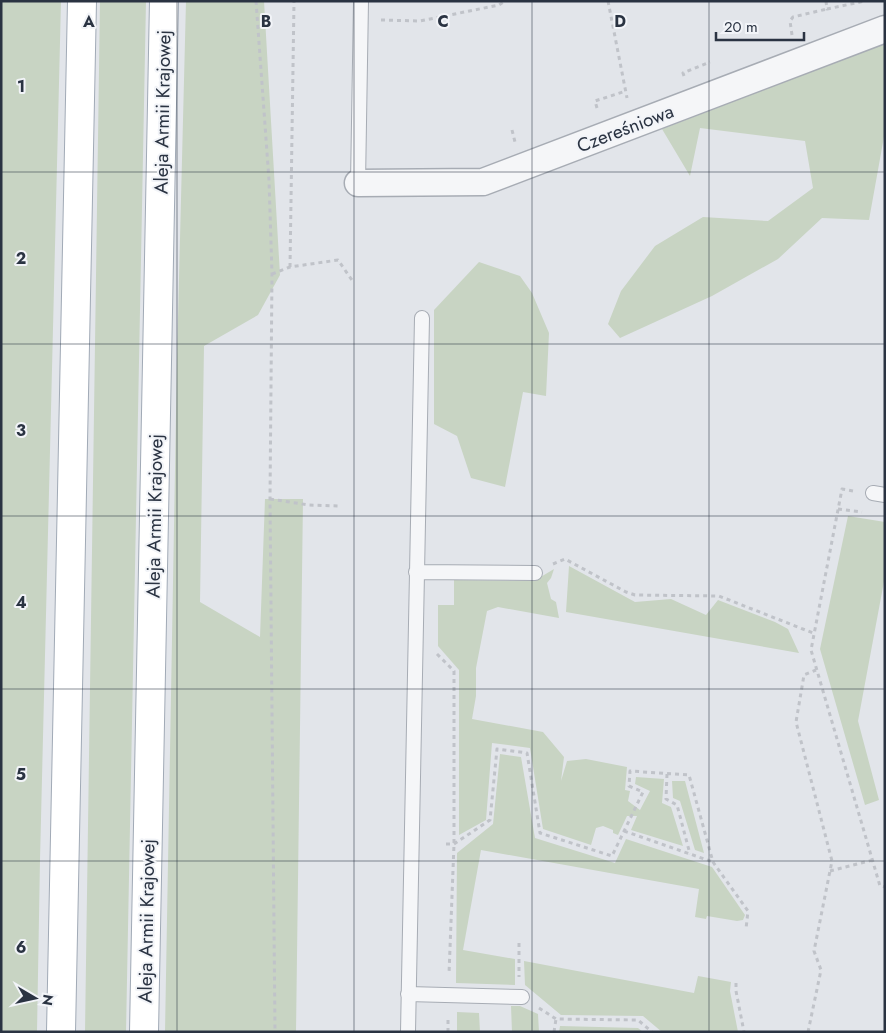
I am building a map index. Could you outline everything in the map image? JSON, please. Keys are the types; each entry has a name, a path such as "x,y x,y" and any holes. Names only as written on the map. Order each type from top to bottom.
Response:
{"main road":[{"path":"61,1032 82,1"},
{"name":"Aleja Armii Krajowej","path":"144,1032 164,1"}],"street":[{"name":"Czereśniowa","path":"358,183 483,182 885,29"}],"lane":[{"path":"358,183 361,1"},
{"path":"408,1032 422,318"},
{"path":"416,572 534,572"},
{"path":"408,994 521,997"}],"path":[{"path":"256,1 269,180 272,274 270,499 275,1032"},
{"path":"290,267 294,1"},
{"path":"361,20 420,21 500,5 506,1"},
{"path":"608,1 627,100"},
{"path":"826,1 827,9 865,1"},
{"path":"709,56 711,68"},
{"path":"512,130 516,144"},
{"path":"272,274 290,267 338,260 354,283"},
{"path":"270,499 309,505 340,506"},
{"path":"838,510 811,650 880,886 885,886"},
{"path":"576,565 635,595 719,596 813,633"},
{"path":"433,650 454,671 454,844 448,1032"},
{"path":"808,1032 821,970 814,951 832,861 796,722 804,675 817,670"},
{"path":"446,844 454,844 490,820 497,748 526,753 540,833 612,856 644,792 629,786 630,771 689,775 713,862 748,911 746,929"},
{"path":"668,774 666,799 677,805 690,854"},
{"path":"624,832 713,862"},
{"path":"830,871 872,860"},
{"path":"519,942 521,997"},
{"path":"736,983 744,1032"},
{"path":"561,1019 638,1020 652,1032"},
{"path":"554,1032 556,1020"}],"green space":[{"path":"1,1 61,1 37,1032 1,1032"},
{"path":"100,1 146,1 126,1032 85,1032"},
{"path":"186,1 264,1 280,275 258,315 204,346 200,602 260,637 265,499 303,499 296,1032 165,1032 177,358"},
{"path":"885,43 885,131 869,220 822,218 778,259 712,296 620,338 608,324 621,291 655,246 703,217 768,221 813,188 805,141 700,128 690,176 662,129"},
{"path":"479,262 520,276 532,293 549,333 546,396 523,392 505,487 471,478 457,436 434,424 434,310"},
{"path":"848,516 885,522 885,576 858,721 879,800 865,805 820,649"},
{"path":"569,566 635,602 671,599 706,615 718,600 788,629 799,653 566,612"},
{"path":"554,569 547,583 551,599 556,602 559,618 498,607 487,611 476,668 476,696 472,719 543,732 564,757 561,781 567,761 586,759 627,767 625,790 630,791 628,801 640,810 650,791 635,784 636,777 664,779 662,803 671,807 683,846 631,830 637,816 627,816 618,835 613,833 613,830 603,826 596,828 591,845 543,829 530,748 492,743 486,820 459,835 459,670 438,646 438,605 454,605 454,580 534,581"},
{"path":"500,754 521,757 535,838 615,863 626,839 712,867 745,915 743,920 737,921 707,916 706,919 695,917 699,889 481,850 463,950 515,959 515,985 456,983 457,853 493,824"},
{"path":"672,781 685,781 704,853 695,850 680,801 673,798"},
{"path":"524,961 694,993 698,976 731,982 730,991 738,1032 662,1032 643,1016 561,1015 525,985"},
{"path":"511,1006 520,1006 538,1014 539,1032 512,1032"},
{"path":"457,1012 479,1013 480,1032 457,1032"},
{"path":"560,1026 638,1028 643,1032 559,1032"}]}
